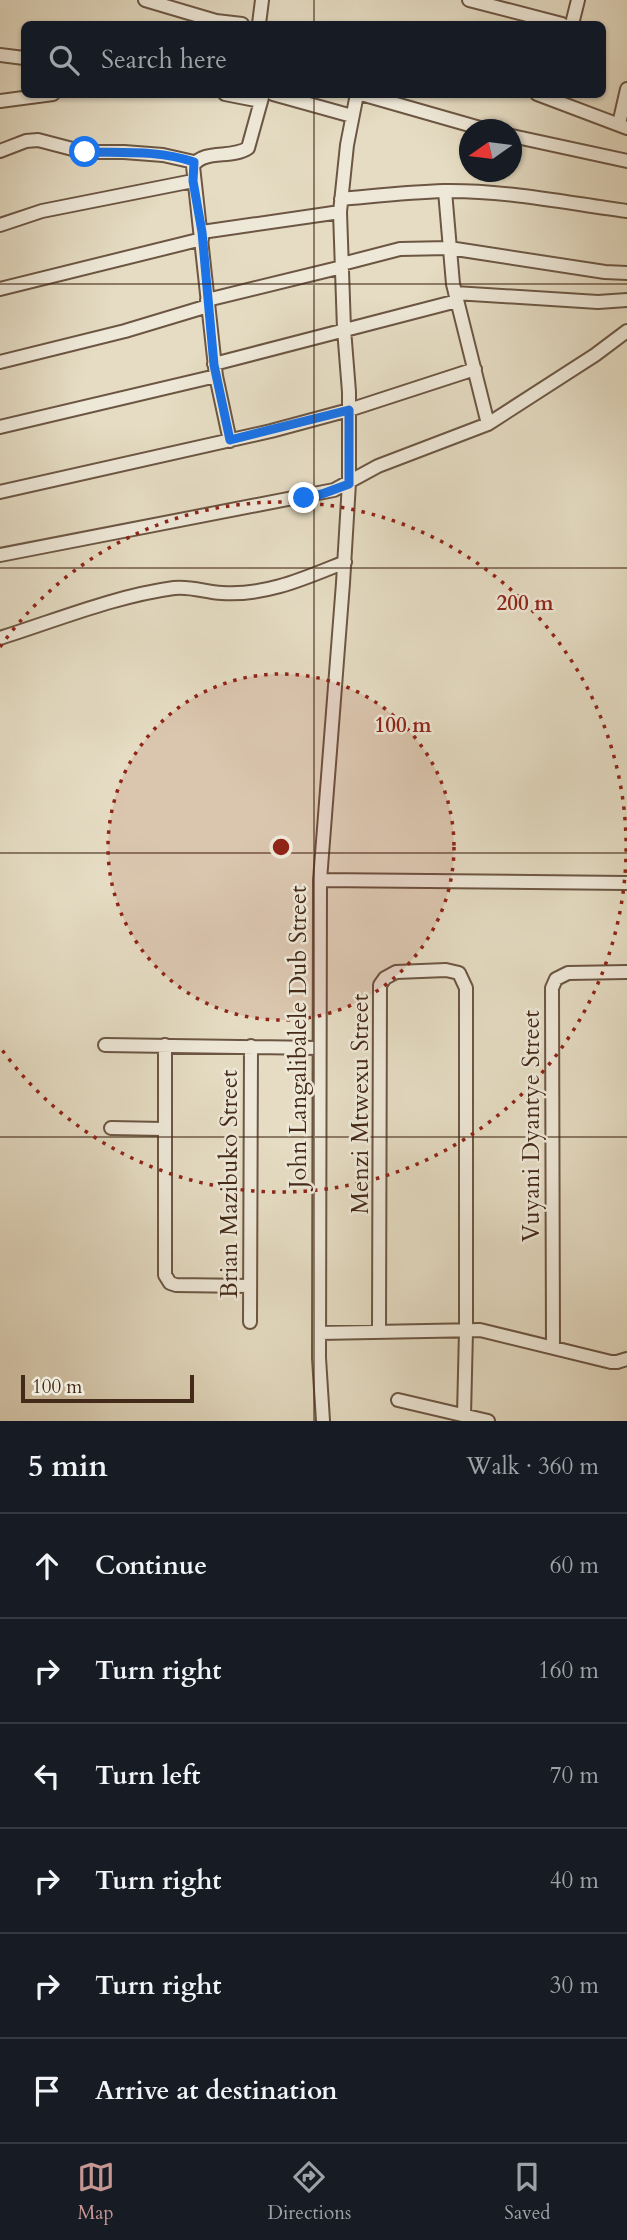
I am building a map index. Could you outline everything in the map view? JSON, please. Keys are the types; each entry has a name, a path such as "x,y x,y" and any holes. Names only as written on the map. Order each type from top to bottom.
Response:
{"street":[{"path":"145,0 177,4 216,21"},
{"path":"259,21 262,0"},
{"path":"469,0 550,21"},
{"path":"573,21 578,0"},
{"path":"0,55 21,58"},
{"path":"556,98 623,126 627,89"},
{"path":"0,101 23,98"},
{"path":"0,151 26,141 38,141 85,152 163,155 194,162 203,158 239,153 248,148 261,98"},
{"path":"287,98 352,116"},
{"name":"John Langalibalele Dub Street","path":"323,1421 319,1333 320,880 349,484 349,410 341,205 352,116 358,98"},
{"path":"373,98 459,122"},
{"path":"522,138 627,161"},
{"path":"194,162 193,181 202,235 215,370 230,440"},
{"path":"0,225 42,211 193,181"},
{"path":"445,191 456,297 488,424"},
{"path":"0,289 202,235 341,205 445,191 510,195 627,211"},
{"path":"0,362 125,331 207,303 392,251 449,248 627,273"},
{"path":"0,427 215,370 344,329 427,311 456,297 598,302 627,300"},
{"path":"0,555 322,494 349,484 378,466 488,424 595,355 627,331"},
{"path":"0,492 349,410 475,369"},
{"path":"0,638 162,590 190,587 223,593 271,590 345,562"},
{"path":"320,880 627,883"},
{"name":"Menzi Mtwexu Street","path":"380,1332 380,985 385,978 396,972 446,970 459,973 466,988 466,1331"},
{"name":"Vuyani Dyantye Street","path":"553,1346 552,988 556,979 569,973 627,972"},
{"path":"105,1045 318,1048"},
{"path":"165,1045 164,1268 167,1279 176,1285 250,1286"},
{"name":"Brian Mazibuko Street","path":"250,1322 251,1046"},
{"path":"111,1128 164,1129"},
{"path":"464,1415 466,1331"},
{"path":"319,1333 488,1331 611,1362 627,1359"},
{"path":"398,1400 488,1421"}],"route":[{"path":"85,152 174,156 194,162 193,181 202,232 214,365 230,440 349,410 349,484 334,491 304,498"}]}
